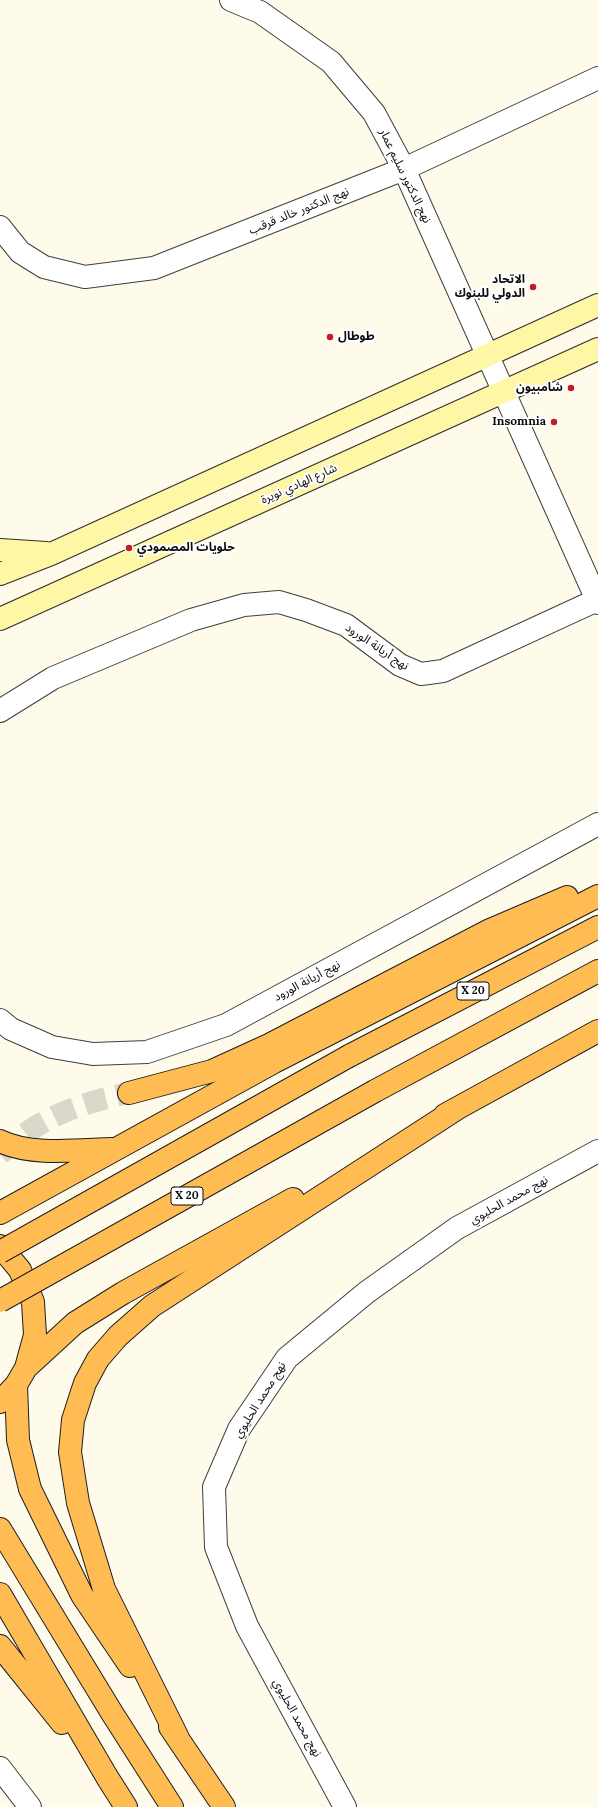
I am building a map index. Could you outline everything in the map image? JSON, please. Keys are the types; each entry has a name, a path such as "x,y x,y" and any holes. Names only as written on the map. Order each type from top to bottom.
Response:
{"highway":[{"path":"129,1092 212,1071 269,1045 490,930 598,884"},
{"path":"0,1213 281,1059 598,896"},
{"name":"X 20","path":"0,1252 349,1056 598,927"},
{"name":"X 20","path":"0,1301 375,1091 598,971"},
{"path":"0,1402 21,1376 75,1323 123,1293 598,1031"},
{"path":"178,1738 104,1589 78,1503 70,1452 73,1420 85,1383 98,1358 118,1336 152,1306 458,1108"},
{"path":"0,1141 9,1145 56,1151 115,1149"},
{"path":"0,1246 20,1270 33,1302 35,1335 21,1376 18,1440 30,1489 82,1595 224,1807"},
{"path":"0,1529 112,1714 172,1807"},
{"path":"0,1594 106,1777 126,1807"},
{"path":"0,1646 106,1777"}],"main road":[{"path":"0,574 51,554 432,379 488,356 598,305"},
{"name":"شارع الهادي نويرة","path":"0,619 598,349"},
{"path":"0,550 51,554"}],"street":[{"name":"نهج الدكتور سليم عمار","path":"230,0 262,6 331,62 374,113 404,169 504,391"},
{"name":"نهج الدكتور خالد قرقب","path":"0,227 20,252 44,267 85,277 154,268 404,169 598,78"},
{"name":"نهج أريانة الورود","path":"0,712 53,678 190,620 244,605 279,602 346,624 400,665 421,674 443,671 598,601 504,391"},
{"name":"نهج أريانة الورود","path":"0,1020 11,1029 52,1047 93,1054 147,1052 226,1025 598,824"},
{"name":"نهج محمد الحليوي","path":"345,1807 247,1626 216,1546 214,1487 239,1429 287,1358 366,1292 457,1228 598,1151"},
{"path":"0,1768 30,1807"}],"tunnel":[{"path":"0,1154 29,1131 64,1112 103,1099 129,1093"}],"place":[{"name":"الاتحاد الدولي للبنوك","path":"533,287"},
{"name":"طوطال","path":"330,337"},
{"name":"شامبيون","path":"571,388"},
{"name":"Insomnia","path":"554,422"},
{"name":"حلويات المصمودي","path":"129,548"}]}
